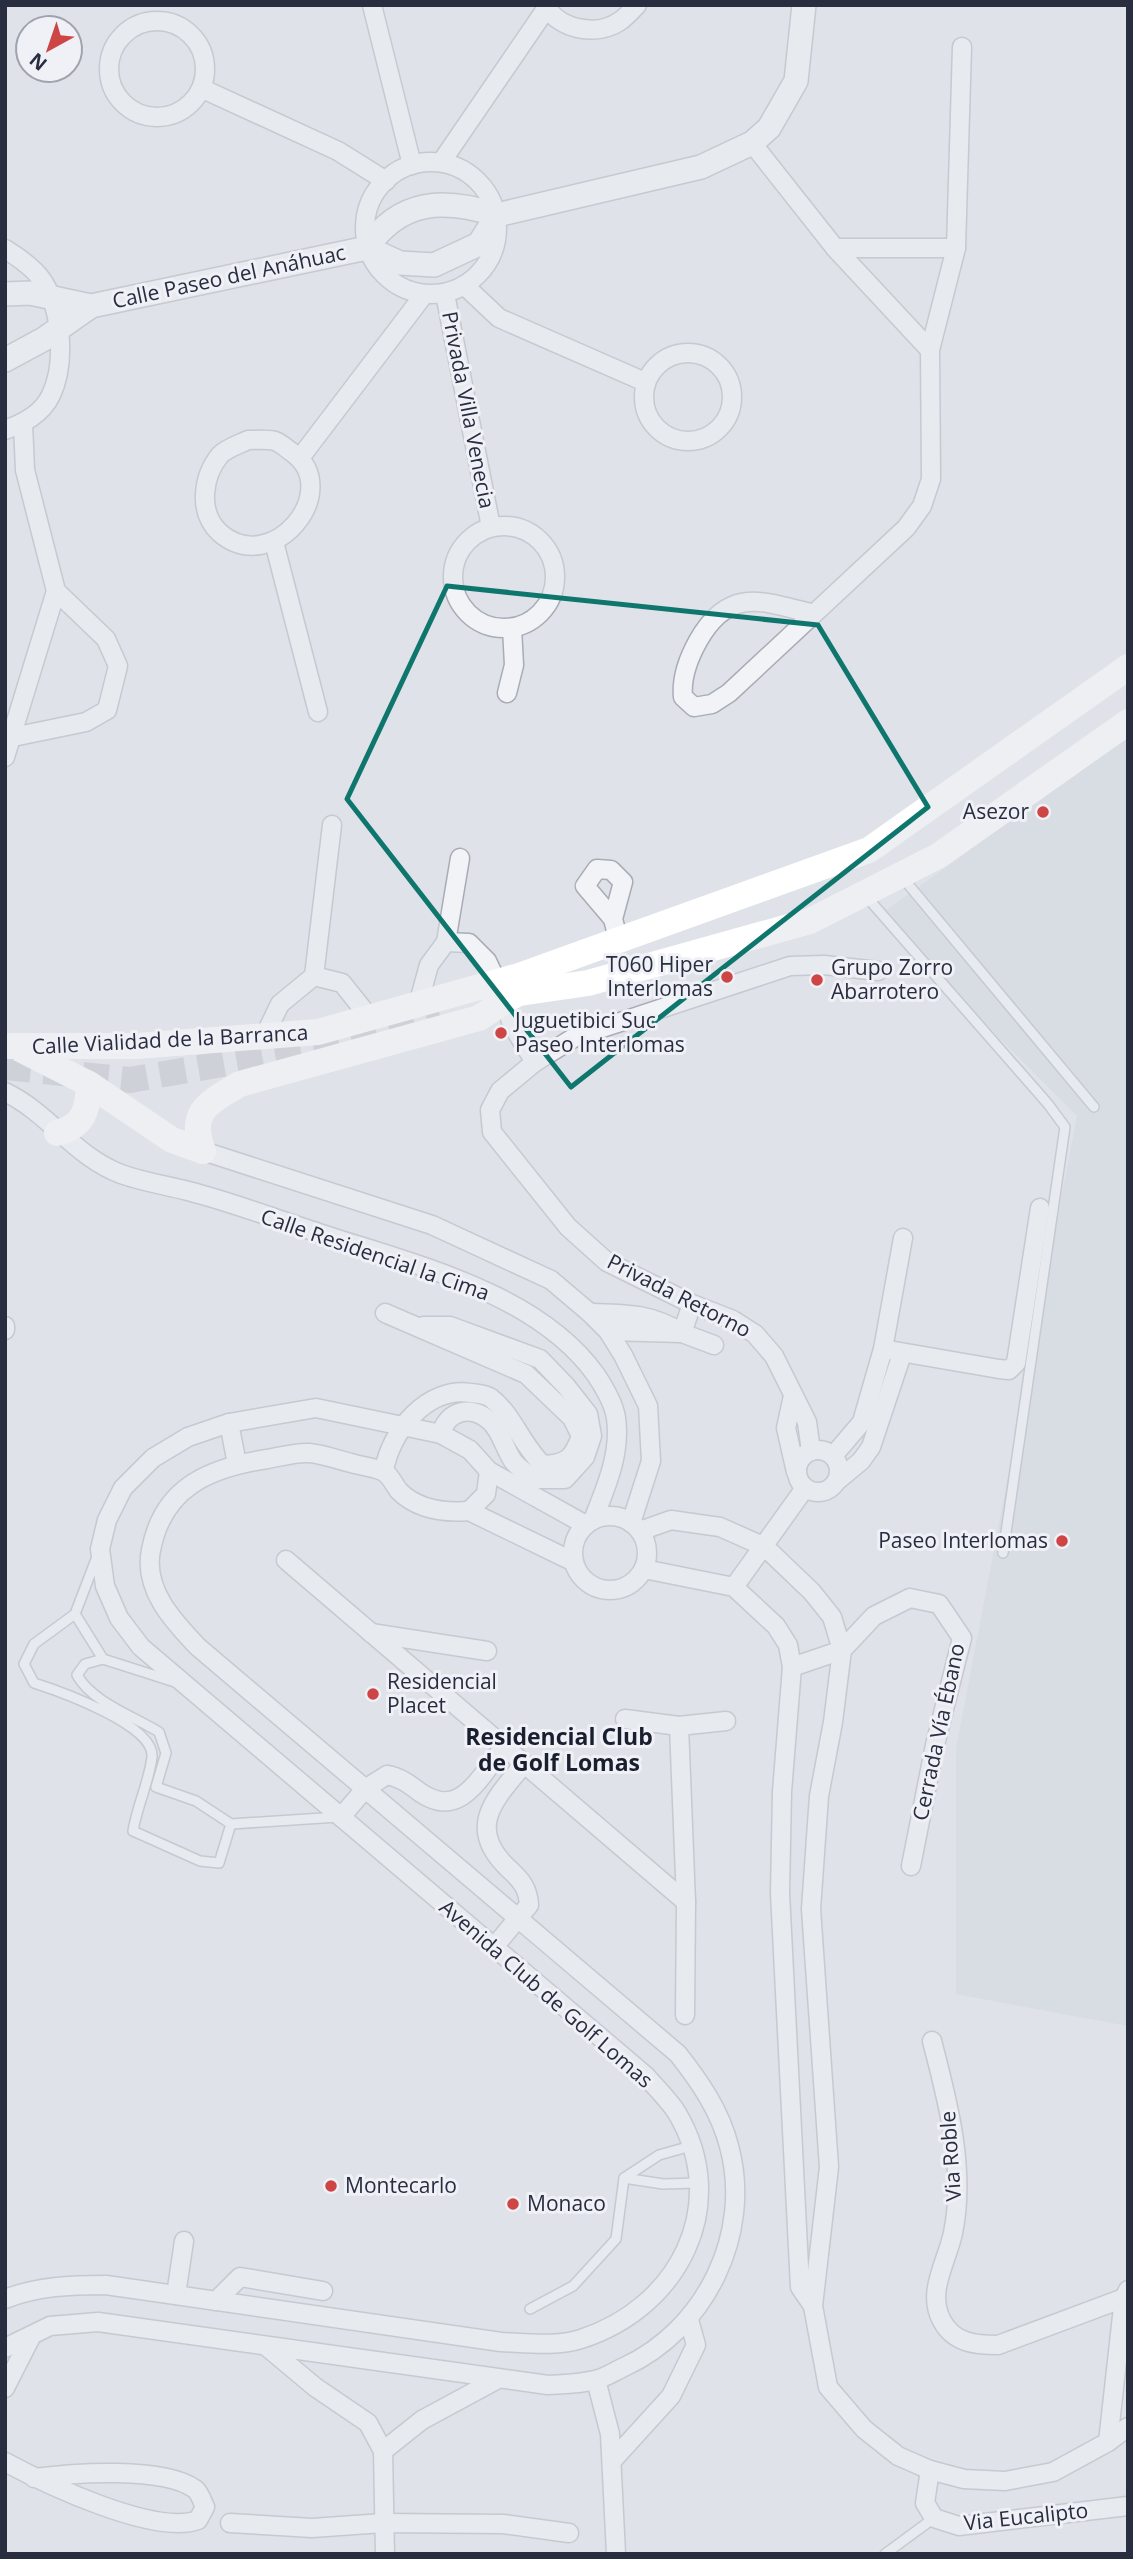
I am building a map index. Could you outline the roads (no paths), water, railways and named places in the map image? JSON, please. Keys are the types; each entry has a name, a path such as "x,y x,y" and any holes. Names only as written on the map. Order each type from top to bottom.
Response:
{"main road":[{"name":"Calle Vialidad de la Barranca","path":"508,991 616,930 869,850 1128,667"},
{"path":"891,835 968,798 1128,689"},
{"name":"Calle Vialidad de la Barranca","path":"11,1047 137,1046 318,1032 370,1018 428,1009 508,991 588,983 810,921 938,856 1127,724"},
{"path":"203,1151 196,1133 197,1121 209,1102 240,1084 479,1018 508,991"},
{"path":"11,1047 89,1084 172,1140 203,1151"},
{"path":"57,1133 77,1126 84,1117 89,1084"}],"street":[{"path":"372,5 412,165"},
{"path":"442,161 545,7 567,26 593,31 619,22 637,5"},
{"name":"Calle Paseo del Anáhuac","path":"367,248 378,232 403,212 438,204 472,207 497,215 701,167 752,143 769,128 796,81 804,5"},
{"path":"162,20 190,32 206,58 203,89 183,112 153,118 125,107 109,80 112,50 132,27 162,20"},
{"path":"814,614 757,600 727,606 710,620 690,655 682,683 683,697 694,707 712,704 729,693 814,614 906,528 922,506 931,479 930,350 956,248 962,47"},
{"path":"203,89 338,151 386,181"},
{"path":"752,143 835,248 930,350"},
{"path":"442,161 463,168 481,181 493,200 497,215 494,247 482,268 464,285 444,294 423,296 390,284 377,272 364,237 366,216 373,197 386,181 412,165 442,161"},
{"name":"Calle Paseo del Anáhuac","path":"91,306 367,248 400,264 435,265 479,244 497,215"},
{"path":"835,248 956,248"},
{"path":"5,249 41,279 51,297 60,354 51,395 40,411 23,424 5,430"},
{"path":"464,285 499,318 645,382"},
{"path":"5,294 51,297 91,306"},
{"name":"Privada Villa Venecia","path":"444,294 491,527"},
{"path":"300,458 423,296"},
{"path":"5,360 91,306"},
{"path":"679,353 702,354 722,368 733,389 731,412 718,432 697,442 674,440 654,427 644,406 645,382 658,363 679,353"},
{"path":"5,757 56,591 25,470 23,424"},
{"path":"248,440 277,442 300,458 309,481 307,506 295,528 274,542 244,545 219,532 205,508 206,479 222,453 248,440"},
{"name":"Privada Villa Venecia","path":"512,526 531,533 547,547 555,566 555,587 547,607 531,621 512,628 492,627 475,619 461,605 454,587 453,567 460,549 473,535 491,527 512,526"},
{"path":"274,542 318,712"},
{"path":"13,737 86,722 107,710 118,666 106,639 56,591"},
{"path":"507,693 514,665 512,628"},
{"path":"264,1037 280,1004 314,976 332,825"},
{"path":"428,1009 429,965 446,942 460,858"},
{"path":"597,869 611,870 623,882 616,930 585,886 597,869"},
{"path":"446,942 469,943 487,961 508,991 512,1025 535,1062"},
{"name":"Privada Retorno","path":"811,1451 807,1422 774,1356 755,1334 733,1320 692,1304 607,1262 568,1227 492,1132 490,1110 500,1091 535,1062 593,1029 790,965 824,965 878,971"},
{"path":"314,976 342,983 370,1018"},
{"name":"Calle Residencial la Cima","path":"5,1093 23,1102 90,1159 117,1173 188,1191 424,1268 517,1306 552,1328 581,1354 603,1385 616,1417 615,1461 590,1522"},
{"name":"Calle Residencial la Cima","path":"203,1151 432,1226 551,1280 590,1312 608,1331 649,1406 651,1461 636,1527"},
{"path":"883,1349 1009,1370 1016,1363 1040,1208"},
{"path":"793,1396 786,1429 801,1484 817,1493 830,1490 866,1455 903,1238"},
{"path":"682,1333 692,1304"},
{"path":"590,1312 662,1320 682,1333 714,1345"},
{"path":"385,1313 526,1374 572,1418 582,1436 574,1455 568,1460 562,1464 543,1465 529,1452 505,1410 488,1396 460,1391 425,1403 390,1446 384,1471 413,1502 429,1509 450,1513 469,1511 574,1562"},
{"path":"420,1326 450,1326 540,1359 587,1414 592,1436 584,1457 565,1479 533,1479 514,1462 492,1423 476,1413 462,1411 451,1415 444,1422 441,1434"},
{"path":"608,1331 682,1333"},
{"path":"833,1456 871,1426 902,1354"},
{"name":"Avenida Club de Golf Lomas","path":"5,2299 26,2291 65,2285 106,2285 501,2342 579,2340 626,2320 664,2287 679,2267 692,2234 698,2183 691,2146 676,2113 646,2076 182,1685 141,1647 119,1618 105,1586 100,1549 107,1520 123,1488 153,1458 188,1437 229,1423 316,1408 441,1434 470,1450 489,1471 590,1522"},
{"path":"229,1423 237,1464"},
{"path":"734,1587 765,1547 801,1484 797,1468 802,1457 811,1451 823,1450 833,1456 840,1468 838,1480"},
{"name":"Avenida Club de Golf Lomas","path":"5,2348 50,2326 98,2322 496,2380 548,2385 596,2380 651,2355 689,2320 712,2286 728,2246 734,2214 735,2182 729,2146 707,2091 678,2054 198,1647 170,1617 154,1588 149,1559 155,1529 168,1505 186,1486 237,1464 308,1453 384,1471"},
{"path":"469,1511 486,1494 489,1471"},
{"path":"636,1527 647,1550 644,1569 627,1587 603,1590 582,1577 574,1562 575,1542 590,1522 613,1516 636,1527 671,1520 720,1527 765,1547 812,1592 832,1617 842,1650 833,1722 819,1796 811,1909 829,2167 813,2306 828,2387 864,2429 898,2456 930,2470 964,2479 1004,2481 1053,2472 1108,2442 1128,2427"},
{"path":"286,1560 686,1902"},
{"path":"644,1569 734,1587 776,1626 788,1645 792,1667 782,1792 780,1893 800,2287 813,2306"},
{"name":"Cerrada Vía Ébano","path":"792,1667 842,1650 874,1616 910,1598 939,1604 962,1637 935,1745 911,1866"},
{"path":"371,1633 487,1651"},
{"path":"625,1719 679,1726 726,1721"},
{"path":"679,1726 686,1902 685,2015"},
{"path":"341,1817 365,1789 387,1775 396,1776 434,1802 453,1803 463,1796 504,1747"},
{"path":"494,1947 529,1905 523,1882 493,1854 486,1838 486,1823 498,1795 524,1764"},
{"name":"Via Roble","path":"932,2041 949,2106 957,2179 953,2232 935,2297 942,2321 956,2338 975,2345 998,2345 1126,2294 1108,2442"},
{"path":"176,2295 184,2241"},
{"path":"216,2301 240,2277 323,2291"},
{"path":"612,2460 671,2396 696,2345 689,2320"},
{"path":"5,2388 32,2335"},
{"path":"266,2346 315,2387 368,2423 383,2451 385,2554"},
{"path":"383,2451 422,2420 496,2380"},
{"path":"596,2380 610,2434 617,2554"},
{"path":"5,2462 34,2477 149,2521 185,2525 198,2520 205,2507 198,2490 182,2481 160,2477 81,2472 34,2477"},
{"name":"Via Eucalipto","path":"930,2470 925,2503 934,2518 959,2526 1128,2506"},
{"path":"229,2523 312,2528 383,2523 503,2524 569,2532"}],"lane":[{"path":"901,875 1094,1107"},
{"path":"863,894 1048,1104 1065,1127 1003,1553"},
{"path":"100,1549 75,1614 34,1644 24,1664 34,1683 62,1692 128,1724 145,1738 153,1755 133,1830 200,1861 219,1863 232,1824"},
{"path":"75,1614 103,1658"},
{"path":"156,1787 166,1753 159,1732 95,1695 83,1686 77,1675 85,1664 103,1658 182,1685"},
{"path":"144,1785 195,1801 232,1824 341,1817"},
{"path":"530,2309 573,2286 616,2239 624,2178 659,2155 691,2146"},
{"path":"624,2178 663,2184 698,2183"},
{"path":"885,2554 934,2518"}],"tunnel":[{"path":"5,1067 130,1080 343,1043 439,1012"}],"place":[{"name":"Asezor","path":"1043,812"},
{"name":"T060 Hiper Interlomas","path":"727,977"},
{"name":"Grupo Zorro Abarrotero","path":"817,980"},
{"name":"Juguetibici Suc Paseo Interlomas","path":"501,1033"},
{"name":"Paseo Interlomas","path":"1062,1541"},
{"name":"Residencial Placet","path":"373,1694"},
{"name":"Montecarlo","path":"331,2186"},
{"name":"Monaco","path":"513,2204"}],"district":[{"name":"Residencial Club de Golf Lomas","path":"559,1750"}]}
